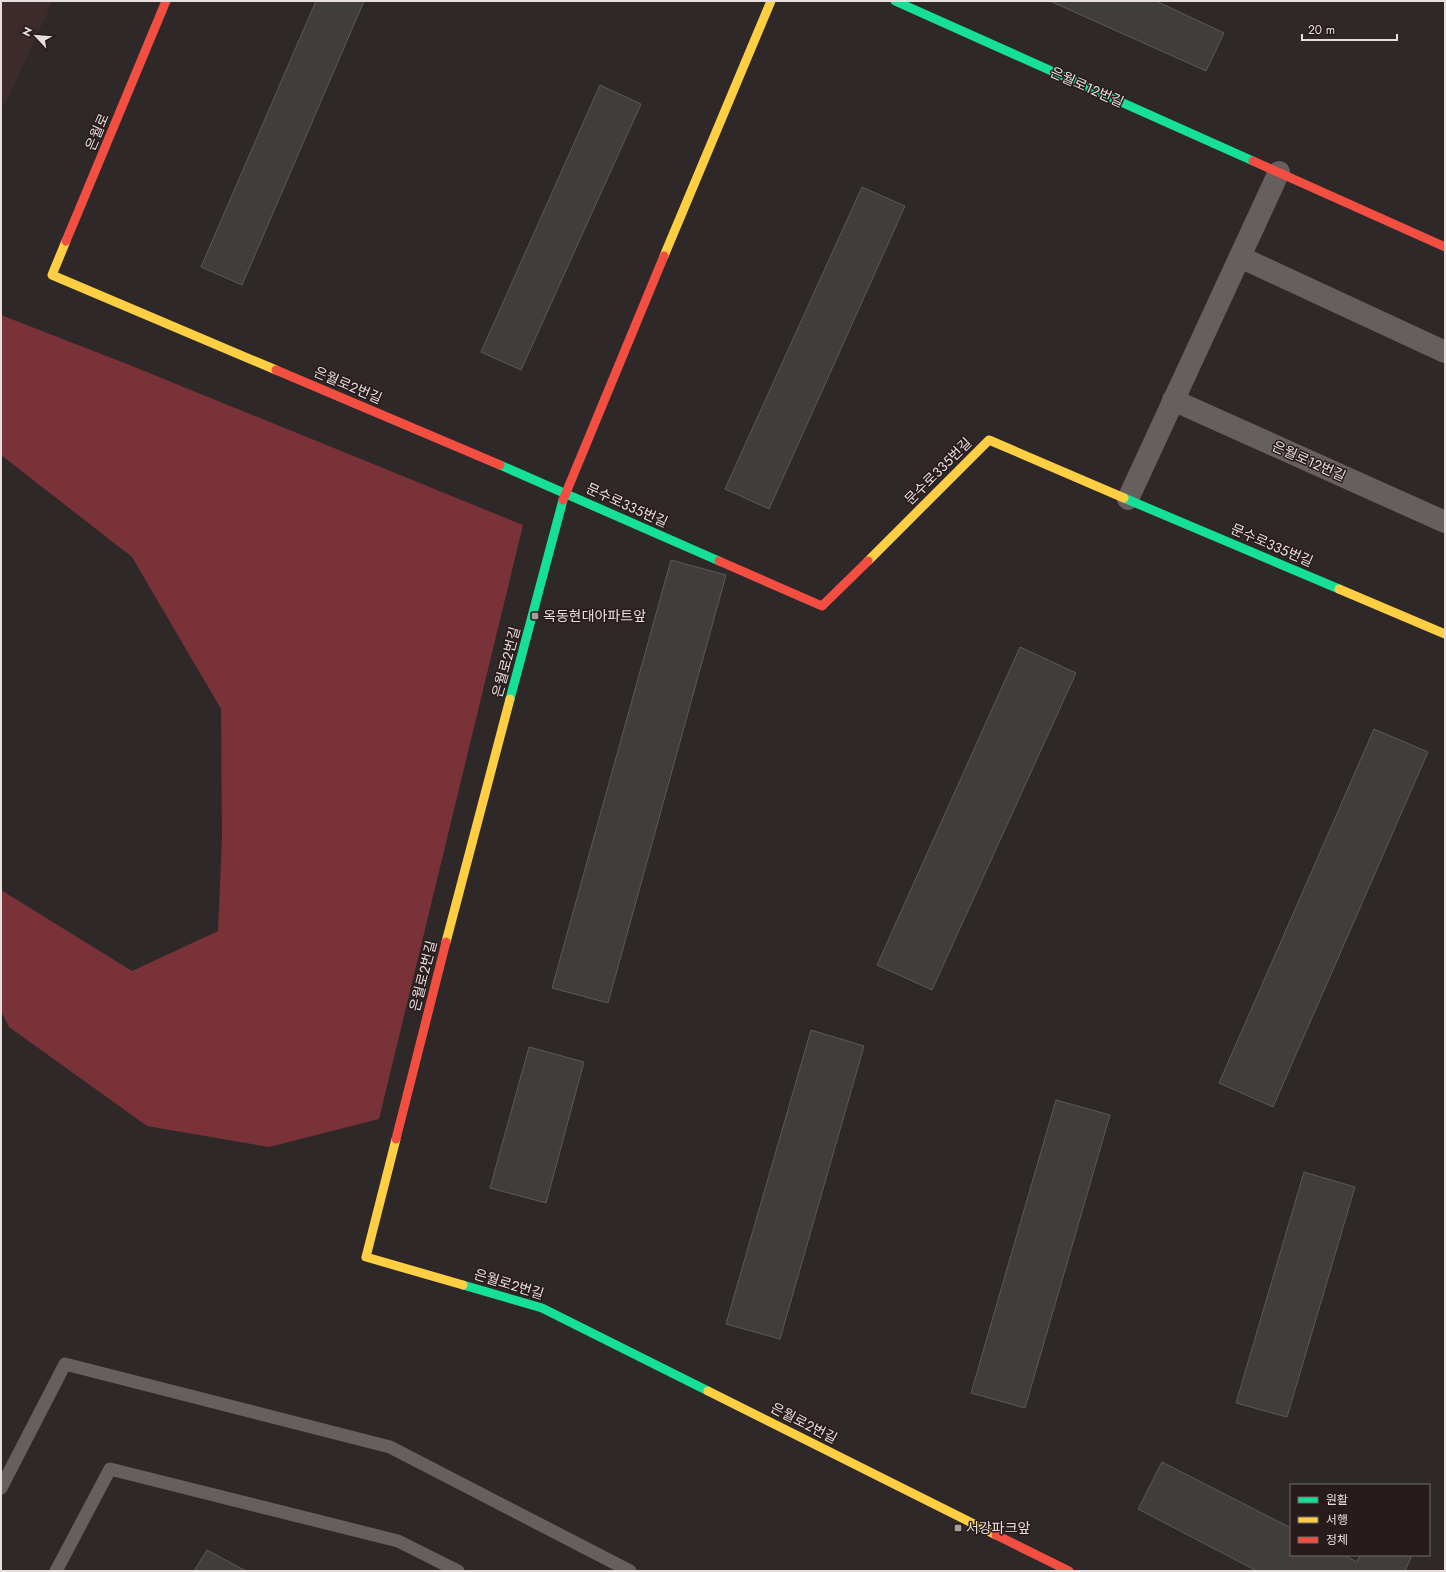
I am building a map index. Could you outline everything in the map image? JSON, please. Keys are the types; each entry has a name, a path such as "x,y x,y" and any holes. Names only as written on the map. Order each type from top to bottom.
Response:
{"street":[{"name":"은월로","path":"52,274 166,1"},
{"path":"565,493 771,1"},
{"name":"은월로12번길","path":"895,1 1445,247"},
{"path":"1128,499 1278,172"},
{"path":"1240,257 1445,352"},
{"name":"은월로2번길","path":"52,274 565,493 454,914 366,1257 542,1308 1069,1571"},
{"name":"은월로12번길","path":"1173,400 1445,522"},
{"name":"문수로335번길","path":"565,493 822,606 989,440 1445,634"}],"lane":[{"path":"1,1488 65,1364 390,1447 630,1571"},
{"path":"56,1571 110,1469 398,1541 458,1571"}],"shaded area":[{"path":"1,1 53,1 6,103 1,101"},
{"path":"1,315 132,366 523,525 379,1119 269,1147 147,1126 9,1027 1,1011 1,890 132,971 218,931 222,838 221,709 132,557 1,455"}],"building":[{"path":"316,1 364,1 242,285 201,267"},
{"path":"1050,1 1156,1 1224,33 1206,71"},
{"path":"600,85 641,104 521,370 481,352"},
{"path":"862,187 905,206 769,509 725,489"},
{"path":"671,560 726,575 608,1003 552,988"},
{"path":"1020,647 1076,673 932,990 877,965"},
{"path":"1374,729 1428,752 1273,1107 1219,1083"},
{"path":"811,1030 864,1046 780,1339 726,1324"},
{"path":"529,1047 584,1062 546,1203 490,1188"},
{"path":"1056,1100 1110,1115 1025,1408 971,1393"},
{"path":"1304,1172 1355,1187 1287,1417 1236,1403"},
{"path":"1162,1462 1290,1527 1290,1556 1346,1556 1357,1562 1360,1556 1412,1556 1405,1571 1257,1571 1138,1509"},
{"path":"207,1550 246,1571 194,1571"}],"traffic: fast":[{"path":"895,1 1253,161"},
{"path":"500,465 719,561"},
{"path":"1124,498 1339,589"},
{"path":"510,699 563,500"},
{"path":"463,1285 542,1308 708,1391"}],"traffic: slow":[{"path":"664,256 771,1"},
{"path":"66,241 52,275 276,370"},
{"path":"868,561 989,440 1124,498"},
{"path":"1339,589 1445,634"},
{"path":"446,942 510,699"},
{"path":"396,1139 366,1257 463,1285"},
{"path":"708,1391 996,1535"}],"traffic: jam":[{"path":"66,241 166,1"},
{"path":"1253,161 1445,247"},
{"path":"563,500 664,256"},
{"path":"276,370 500,465"},
{"path":"719,561 822,606 868,561"},
{"path":"396,1139 446,942"},
{"path":"996,1535 1069,1571"}],"place":[{"name":"옥동현대아파트앞","path":"535,616"},
{"name":"서강파크앞","path":"958,1528"}]}
